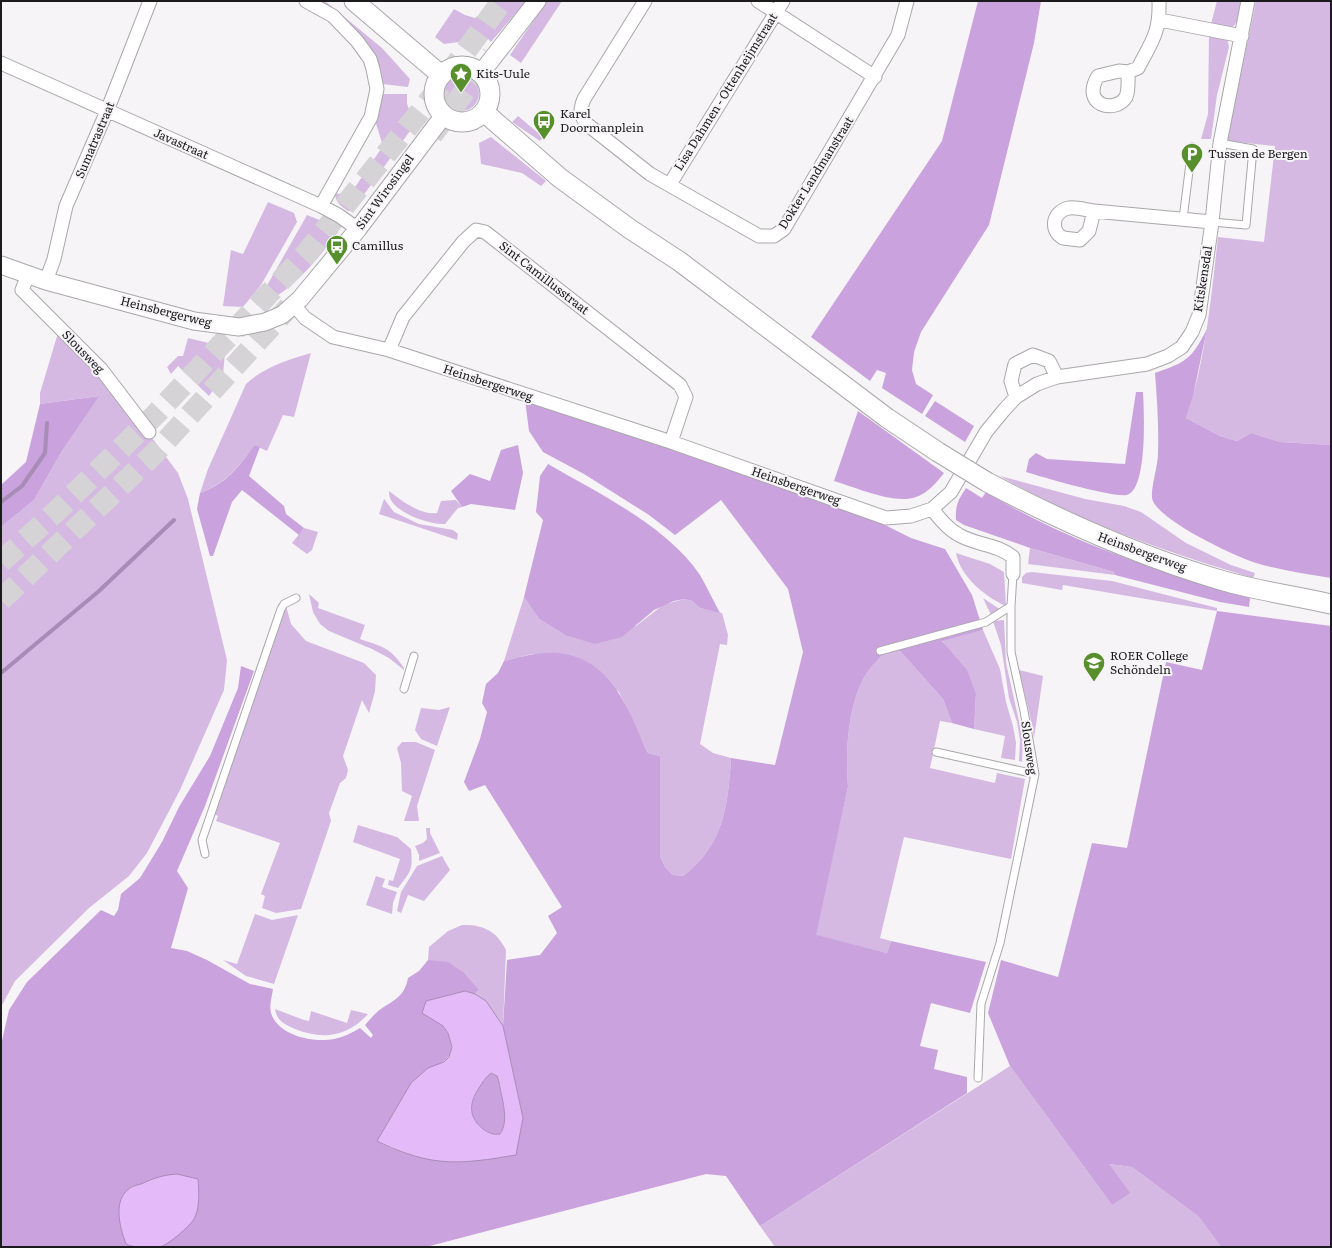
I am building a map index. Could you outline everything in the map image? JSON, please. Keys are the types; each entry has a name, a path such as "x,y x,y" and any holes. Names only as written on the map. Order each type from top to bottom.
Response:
{"main road":[{"path":"354,1 441,75"},
{"path":"461,66 469,66 481,73 486,79 490,92 489,102 484,112 476,118 465,122 454,120 444,115 436,104 435,97 437,82 441,75 454,67 461,66"},
{"name":"Heinsbergerweg","path":"484,112 560,178 630,229 679,261 881,413 938,452 987,482 1036,508 1105,540 1160,561 1225,581 1331,604"}],"street":[{"name":"Sumatrastraat","path":"46,281 54,258 66,206 107,111 150,1"},
{"path":"306,1 333,16 357,42 370,60 374,69 377,89 371,116 321,206"},
{"path":"481,73 537,1"},
{"name":"Dokter Landmanstraat","path":"645,1 584,99 580,108 581,117 588,125 650,174 759,236 774,236 784,229 875,77 898,35 907,1"},
{"path":"758,1 875,77"},
{"name":"Lisa Dahmen - Ottenheijmstraat","path":"670,184 783,1"},
{"path":"1128,72 1138,68 1156,34 1160,20 1159,1"},
{"name":"Kitskensdal","path":"986,432 1016,397 1037,384 1056,377 1147,364 1168,356 1182,347 1192,332 1198,315 1212,222 1220,143 1248,1"},
{"path":"1160,20 1242,36"},
{"name":"Javastraat","path":"1,63 321,206 358,229"},
{"name":"Sint Wirosingel","path":"294,305 358,229 444,115"},
{"path":"1094,211 1212,222"},
{"name":"Sint Camillusstraat","path":"389,350 403,317 453,255 476,230 485,232 680,385 686,396 671,442"},
{"name":"Heinsbergerweg","path":"1,265 46,281 194,321 218,325 239,326 266,322 282,315 294,305 305,318 333,336 389,350 671,442 886,518 911,516 932,510 951,492 986,432"},
{"name":"Slousweg","path":"28,274 22,290 101,369 149,432"},
{"path":"1016,397 1011,381 1015,364 1033,355 1049,361 1056,377"},
{"name":"Slousweg","path":"932,510 945,525 959,536 1004,550 1013,557 1013,574"}],"lane":[{"path":"1212,222 1246,225 1253,149 1220,143"},
{"path":"1183,219 1192,147"},
{"name":"Slousweg","path":"978,1078 980,1004 1000,943 1035,774 1024,711 1011,652 1013,574"},
{"path":"205,854 202,840 280,608 284,604 296,598"},
{"path":"880,651 986,622 1011,606"},
{"path":"404,689 414,656"},
{"path":"936,752 1035,774"}],"shaded area":[{"path":"319,1 325,1 382,48 410,79 408,87 382,84"},
{"path":"493,1 526,1 491,42 488,39 483,45 466,41 444,44 435,37 454,9 475,18 491,7"},
{"path":"547,1 562,1 521,63 510,55"},
{"path":"978,1 1041,1 1034,43 989,225 921,332 914,352 912,370 916,384 933,395 922,414 882,388 886,373 877,370 870,381 811,337 942,141"},
{"path":"1217,1 1242,1 1238,20 1233,27 1211,24"},
{"path":"1256,1 1331,1 1331,445 1280,442 1251,433 1237,441 1220,436 1186,418 1193,396 1203,351 1218,237 1264,242 1275,146 1227,141"},
{"path":"1209,34 1227,38 1229,47 1217,95 1211,139 1201,139 1208,114"},
{"path":"461,75 471,78 476,83 479,93 476,103 471,108 461,111 451,108 446,103 443,93 446,83 451,78"},
{"path":"380,94 407,94 407,104 415,124 352,211 348,211 341,206 335,197 335,194 351,193 383,146 374,117"},
{"path":"518,116 543,137 540,141 512,122"},
{"path":"491,137 546,181 541,186 522,173 481,164 479,143"},
{"path":"268,202 294,213 297,222 261,285 243,307 223,306 231,250 243,254"},
{"path":"307,215 332,225 338,229 338,232 312,264 291,285 268,301 256,305"},
{"path":"1207,329 1193,396 1186,418 1220,436 1237,441 1251,433 1280,442 1331,445 1331,578 1293,572 1256,563 1232,553 1181,526 1157,507 1152,498 1158,453 1155,373 1174,366 1192,354"},
{"path":"58,333 127,404 178,473 188,499 227,660 224,690 180,790 147,853 129,876 89,908 15,981 1,1007 1,527 34,500 62,451 98,396 40,404 40,393"},
{"path":"188,338 217,345 222,340 226,340 223,375 209,396 178,366 171,374 167,367 178,356 183,356"},
{"path":"311,353 294,417 283,415 267,451 254,445 243,461 231,474 217,485 200,493 208,469 246,384 268,369 285,361"},
{"path":"1136,392 1143,392 1144,430 1142,464 1134,490 1127,495 1108,493 1026,472 1029,459 1036,453 1047,459 1125,464"},
{"path":"99,396 62,451 34,500 1,527 1,485 26,462 40,404"},
{"path":"525,400 547,406 879,522 911,538 945,549 972,595 983,630 942,641 967,670 976,694 974,729 952,723 943,699 900,651 882,656 873,665 858,690 853,706 848,740 848,787 816,935 887,953 891,941 986,962 970,1013 931,1003 920,1046 938,1050 934,1069 967,1077 967,1093 760,1226 726,1176 706,1174 426,1247 160,1247 179,1234 194,1219 199,1196 138,1185 131,1187 120,1222 126,1244 131,1247 2,1247 1,1045 9,1010 27,982 101,910 114,916 118,910 121,894 140,878 162,842 179,807 210,756 238,688 241,666 254,671 205,806 177,871 188,888 171,948 187,951 207,960 250,984 273,989 270,1010 275,1021 289,1032 307,1039 317,1040 334,1039 347,1035 360,1028 371,1038 373,1035 365,1025 379,1010 395,1000 403,992 408,978 419,971 428,960 448,962 463,972 479,990 475,994 465,991 450,996 443,1026 451,1040 452,1047 448,1058 436,1066 428,1068 377,1141 409,1154 421,1157 468,1162 523,1118 503,1026 507,960 540,955 557,933 548,916 562,907 485,785 469,791 464,782 480,739 487,712 482,703 486,684 498,673 504,661 542,653 565,654 582,659 596,668 608,679 627,707 648,753 660,756 660,856 665,867 673,875 683,876 697,864 715,837 725,808 731,758 775,765 803,652 788,589 721,500 675,535 649,515 584,474 543,452 529,431"},
{"path":"935,401 974,426 965,442 925,416"},
{"path":"858,411 944,473 935,484 924,493 916,497 897,499 863,491 834,481"},
{"path":"254,445 260,447 249,476 284,506 286,514 304,528 299,535 242,490 232,502 213,556 210,556 197,509 200,493 225,480 243,461"},
{"path":"518,445 523,473 515,510 471,504 462,507 451,491 470,474 490,481 501,450"},
{"path":"548,464 630,512 651,526 669,541 686,557 700,575 720,613 700,608 692,601 684,599 674,601 654,610 622,637 595,644 565,635 539,619 524,597 543,520 536,512 540,476"},
{"path":"1000,476 1085,499 1124,506 1141,512 1186,543 1231,565 1255,573 1253,578 1188,558 1092,522 1030,493"},
{"path":"966,488 982,498 986,492 1049,526 1114,554 1181,577 1250,598 1249,607 1220,602 1115,575 1114,572 1030,548 964,525 956,520 956,511 959,500"},
{"path":"389,491 399,499 424,512 437,513 441,501 456,500 462,507 458,508 445,524 438,524 420,519 402,510 395,505 390,498"},
{"path":"384,499 394,512 419,524 453,530 458,534 457,540 379,514"},
{"path":"304,528 318,532 312,550 307,554 292,543"},
{"path":"1030,548 1114,572 1115,575 1028,564"},
{"path":"956,553 990,564 1004,572 1006,606 990,597 968,578 958,562"},
{"path":"1032,572 1112,581 1217,608 1217,611 1063,585 1062,590 1022,583 1022,577 1026,573"},
{"path":"309,594 319,603 318,608 365,625 360,639 380,646 390,652 399,661 404,670 389,658 372,649 329,631 320,624 313,612"},
{"path":"524,597 539,619 565,635 636,626 663,605 684,599 692,601 700,608 722,613 728,635 727,645 720,644 700,744 713,753 731,758 728,792 721,823 715,837 697,864 683,876 673,875 665,867 660,856 660,756 648,753 619,692 565,654 532,654 504,661"},
{"path":"983,598 1001,610 991,615"},
{"path":"286,606 291,624 306,641 364,663 376,675 375,691 369,713 362,700 343,756 348,770 346,778 340,783 329,813 331,821 301,909 276,913 262,908 265,896 261,894 280,843 216,821 218,816 214,814"},
{"path":"1217,611 1331,626 1330,1247 1221,1247 1199,1217 1132,1167 1109,1164 1130,1193 1112,1205 1010,1066 988,1013 1001,960 1058,977 1092,843 1127,848 1166,662 1202,670"},
{"path":"1004,620 1006,663 1023,739 1022,762 1019,761 1020,740 1017,722 1009,698 1001,645 993,621"},
{"path":"983,630 1000,669 1016,743 1015,760 1001,758 1005,736 974,729 976,694 942,640"},
{"path":"900,651 943,699 952,723 940,721 930,768 995,783 997,773 1025,779 1011,859 904,837 880,938 891,941 887,953 815,936 848,787 848,740 853,706 858,690 873,665 882,656"},
{"path":"1019,670 1043,676 1034,738 1029,712"},
{"path":"450,707 437,746 421,739 415,730 421,708 439,710"},
{"path":"402,742 416,742 435,750 417,806 419,821 404,821 412,796 402,791 401,763 397,748"},
{"path":"358,825 397,837 411,849 412,862 410,870 398,888 388,885 389,880 393,881 400,859 353,842"},
{"path":"426,828 430,828 430,833 440,853 419,861 419,855 415,846 423,843 427,839"},
{"path":"442,856 450,870 424,901 408,895 401,913 397,911 401,892 417,866"},
{"path":"376,876 385,879 382,887 397,892 393,903 392,914 366,905"},
{"path":"255,914 272,920 298,915 274,984 246,976 223,960 237,964"},
{"path":"462,925 482,927 488,930 498,938 506,950 503,1026 486,1001 475,994 479,990 428,960 429,947 448,931"},
{"path":"465,991 475,994 486,1001 503,1026 523,1118 516,1155 468,1161 439,1161 407,1154 377,1141 411,1083 428,1068 444,1062 449,1057 452,1047 448,1033 443,1026 422,1013 426,1001","holes":["491,1073 497,1076 505,1116 503,1129 500,1134 493,1134 483,1129 475,1120 472,1104 473,1099 484,1080"]},
{"path":"275,1009 309,1021 311,1011 347,1023 351,1010 368,1014 352,1028 343,1032 315,1035 295,1029 282,1022 277,1016"},
{"path":"1010,1066 1112,1205 1109,1164 1132,1167 1199,1217 1221,1247 775,1247 760,1226"},
{"path":"491,1073 497,1076 504,1108 505,1116 503,1129 500,1134 487,1132 483,1129 475,1120 472,1110 473,1099 484,1080"},
{"path":"177,1174 198,1179 198,1205 194,1219 164,1246 147,1248 126,1244 119,1214 119,1207 124,1193 132,1187 154,1178"}],"waterway":[{"path":"1,502 22,486 45,453 47,423"},
{"path":"1,673 99,591 174,520"}],"tunnel":[{"path":"1,562 60,508 156,414 305,255 436,92 502,1"},
{"path":"432,135 492,55"},
{"path":"1,600 154,454 289,307"}],"place":[{"name":"Kits-Uule","path":"461,94"},
{"name":"Karel Doormanplein","path":"544,140"},
{"name":"Tussen de Bergen","path":"1192,174"},
{"name":"Camillus","path":"337,266"},
{"name":"ROER College Schöndeln","path":"1094,682"}]}
